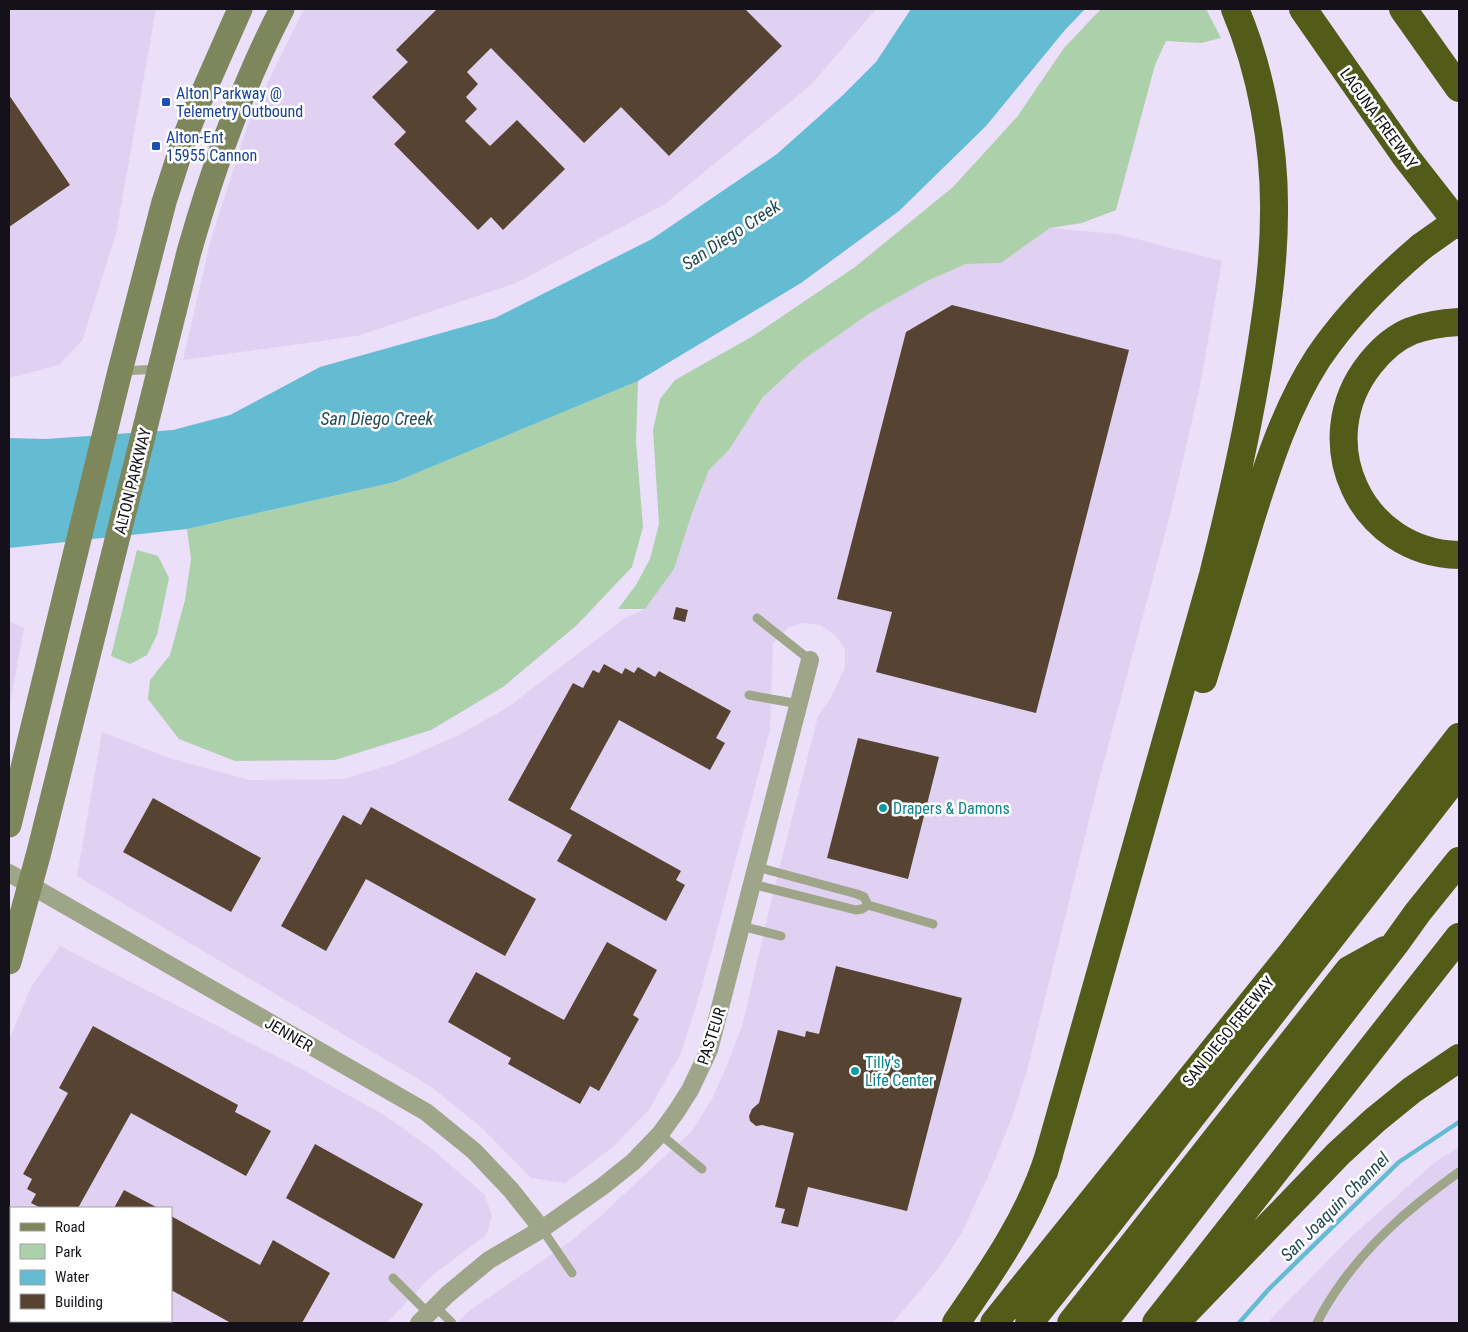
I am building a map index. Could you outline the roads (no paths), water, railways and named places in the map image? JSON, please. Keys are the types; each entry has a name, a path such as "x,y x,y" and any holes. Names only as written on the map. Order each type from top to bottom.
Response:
{"highway":[{"path":"1044,1172 1213,575 1234,492 1255,384 1271,273 1274,212 1273,181 1264,112 1257,79 1249,47 1235,9"},
{"name":"LAGUNA FREEWAY","path":"1303,9 1406,157 1459,225"},
{"path":"1403,9 1459,88"},
{"path":"956,1323 992,1271 1027,1209 1044,1172 1223,616 1274,448 1301,389 1317,359 1329,343 1369,294 1392,272 1421,247 1459,220"},
{"path":"1459,322 1427,325 1394,340 1379,353 1356,385 1344,418 1343,437 1344,455 1355,490 1363,503 1379,521 1398,536 1417,546 1435,552 1459,555"},
{"name":"SAN DIEGO FREEWAY","path":"994,1323 1290,955 1459,737"},
{"path":"1029,1323 1459,773"},
{"path":"1103,1323 1459,861"},
{"path":"1156,1323 1459,937"},
{"path":"1070,1323 1349,970 1395,944"},
{"path":"1175,1323 1338,1154 1412,1090 1459,1058"}],"main road":[{"path":"9,825 154,237 174,170 198,102 240,9"},
{"name":"ALTON PARKWAY","path":"9,962 19,879 39,852 189,252 216,162 243,92 282,9"}],"street":[{"name":"PASTEUR","path":"427,1314 489,1260 542,1230 626,1168 660,1134 690,1090 709,1050 810,660"},
{"name":"JENNER","path":"19,879 426,1112 474,1151 511,1190 542,1230"}],"lane":[{"path":"120,371 159,369"},
{"path":"757,618 810,660"},
{"path":"749,695 799,704"},
{"path":"755,876 856,910 868,905"},
{"path":"755,876 857,894 864,897 868,905 933,924"},
{"path":"741,926 781,936"},
{"path":"660,1134 702,1169"},
{"path":"1317,1323 1324,1306 1386,1230 1421,1199 1459,1172"},
{"path":"542,1230 572,1273"},
{"path":"393,1278 427,1314 452,1323"}],"water":[{"name":"San Diego Creek","path":"911,9 1085,9 1065,30 986,126 899,211 801,283 638,381 395,482 187,529 9,548 9,438 46,439 173,430 230,415 320,367 495,318 652,239 777,154 842,96 876,62"}],"waterway":[{"name":"San Joaquin Channel","path":"1239,1323 1269,1289 1399,1162 1459,1122"}],"place":[{"name":"Alton Parkway @ Telemetry Outbound","path":"166,102"},
{"name":"Alton-Ent 15955 Cannon","path":"156,146"},
{"name":"Drapers & Damons","path":"883,808"},
{"name":"Tilly's Life Center","path":"855,1071"}]}
